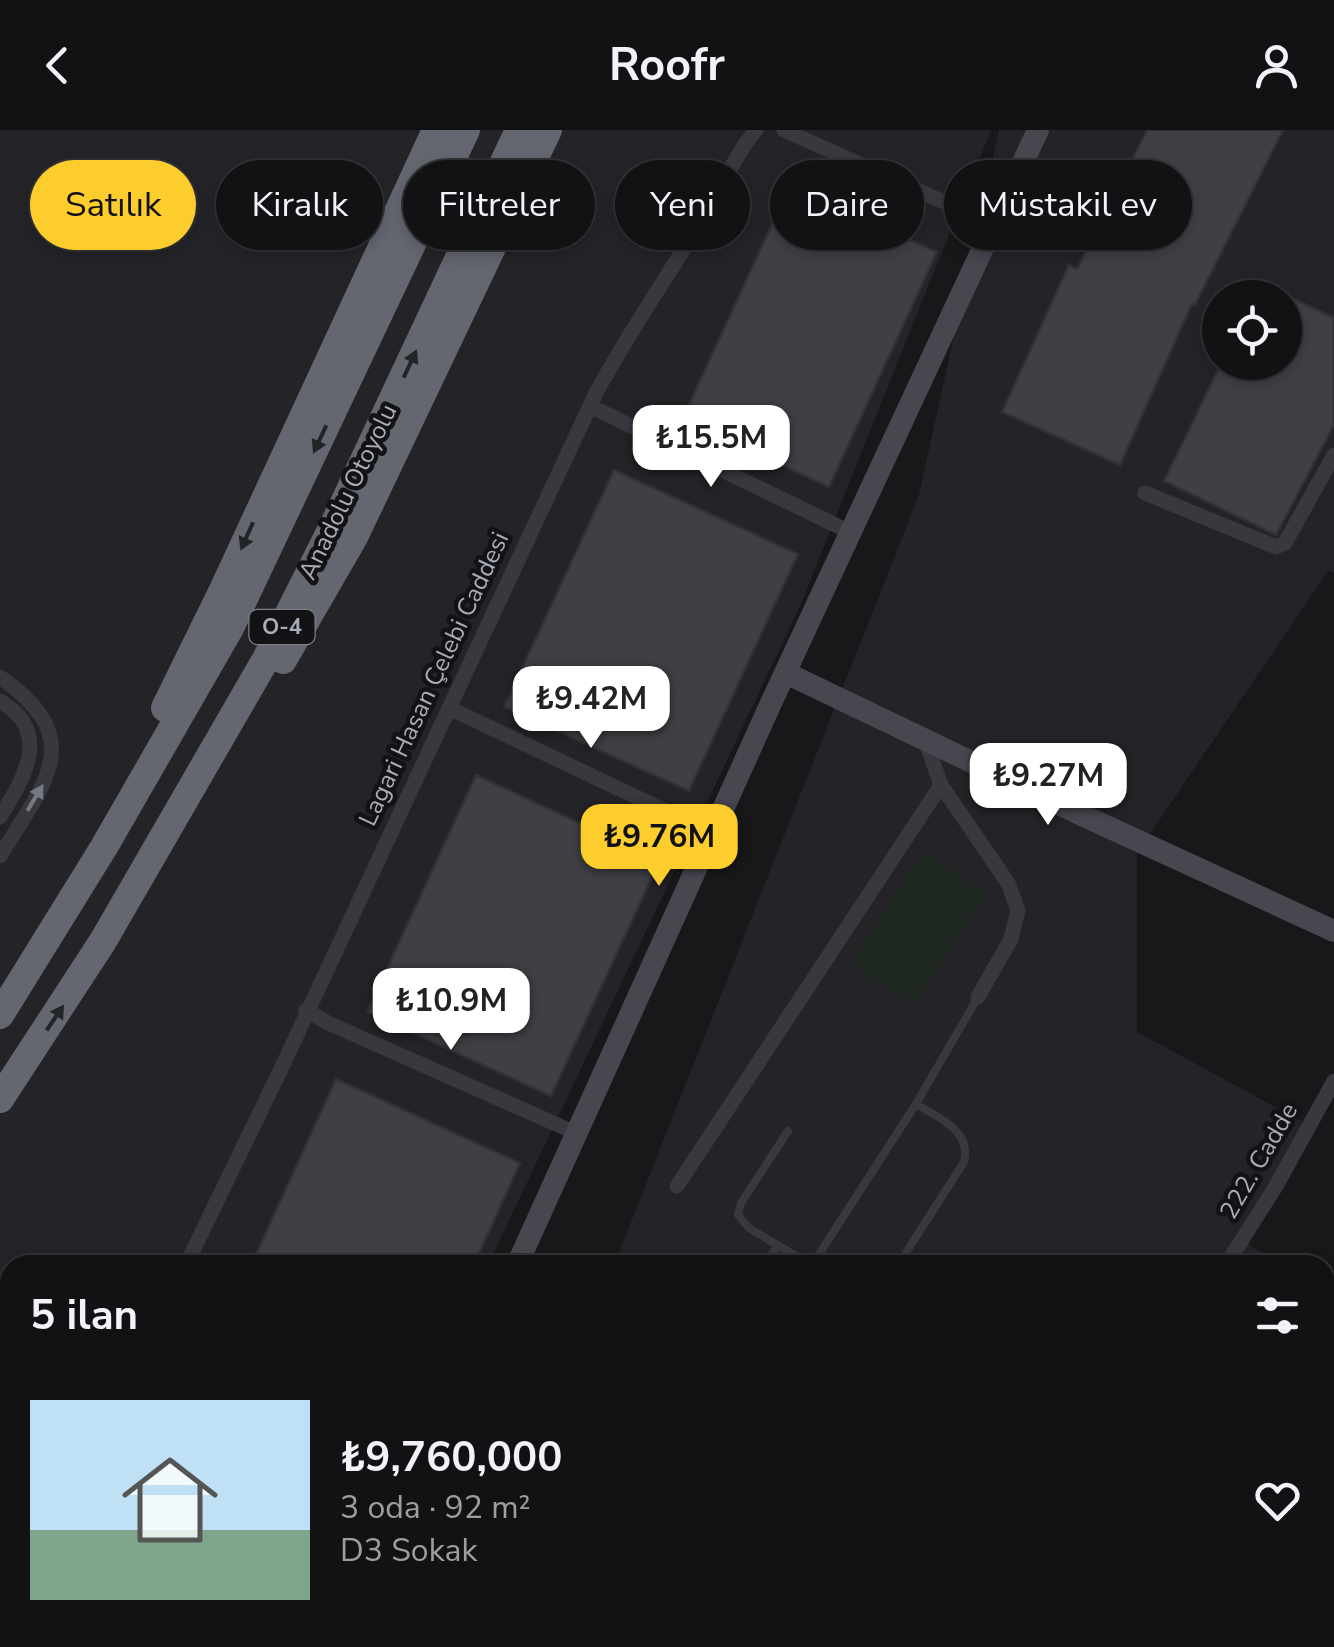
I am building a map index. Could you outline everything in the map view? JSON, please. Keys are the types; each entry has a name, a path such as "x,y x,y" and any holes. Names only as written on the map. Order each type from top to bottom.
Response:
{"highway":[{"path":"62,914 223,590 436,130"},
{"name":"Anadolu Otoyolu","path":"505,160 519,130"},
{"path":"208,762 295,642 354,537 548,130"},
{"name":"Anadolu Otoyolu","path":"0,1015 230,628 461,142"},
{"name":"Anadolu Otoyolu","path":"0,1098 64,1004 266,659 463,250"}],"street":[{"name":"Lagari Hasan Çelebi Caddesi","path":"191,1255 590,406 639,316 708,209 741,148 756,130"},
{"path":"784,130 944,202"},
{"path":"1024,160 1038,130"},
{"path":"521,1255 983,250"},
{"path":"590,406 852,533"},
{"path":"1146,494 1276,547 1284,543 1334,454"},
{"path":"786,673 1334,931"},
{"path":"0,676 43,714 51,735 47,778 0,856"},
{"path":"0,702 20,718 30,736 28,762 0,817"},
{"path":"448,708 714,834"},
{"path":"924,740 941,784 1008,882 1018,910 1011,938 978,998"},
{"path":"677,1186 941,784"},
{"path":"306,1010 576,1133"},
{"name":"222. Cadde","path":"1232,1255 1334,1081"}],"lane":[{"path":"461,142 479,160"},
{"path":"818,1255 916,1104 978,998"},
{"path":"904,1255 964,1162 968,1149 962,1136 916,1104"},
{"path":"788,1131 740,1203 738,1215 749,1228 795,1255"},
{"path":"772,1255 778,1245"}],"shaded area":[{"path":"0,130 991,130 979,160 944,160 944,247 800,606 493,1255 0,1255"},
{"path":"999,130 1334,130 1334,573 1328,571 1137,853 1137,1032 1311,1126 1240,1240 1267,1255 618,1255 919,495 973,250 1192,250 1192,160 992,160"},
{"path":"923,852 987,893 914,1005 850,964"}],"building":[{"path":"1147,130 1283,130 1208,280 1202,280 1202,291 1192,304 1120,465 1002,412 1069,265 1077,269 1087,250 1192,250 1192,160 1132,160"},
{"path":"770,229 770,250 924,250 924,246 937,252 829,487 682,420"},
{"path":"1302,303 1334,318 1334,425 1276,535 1164,481 1213,380 1302,380"},
{"path":"614,470 798,554 689,791 504,707"},
{"path":"476,775 660,860 551,1096 367,1012"},
{"path":"336,1079 520,1163 479,1255 256,1255"}]}
